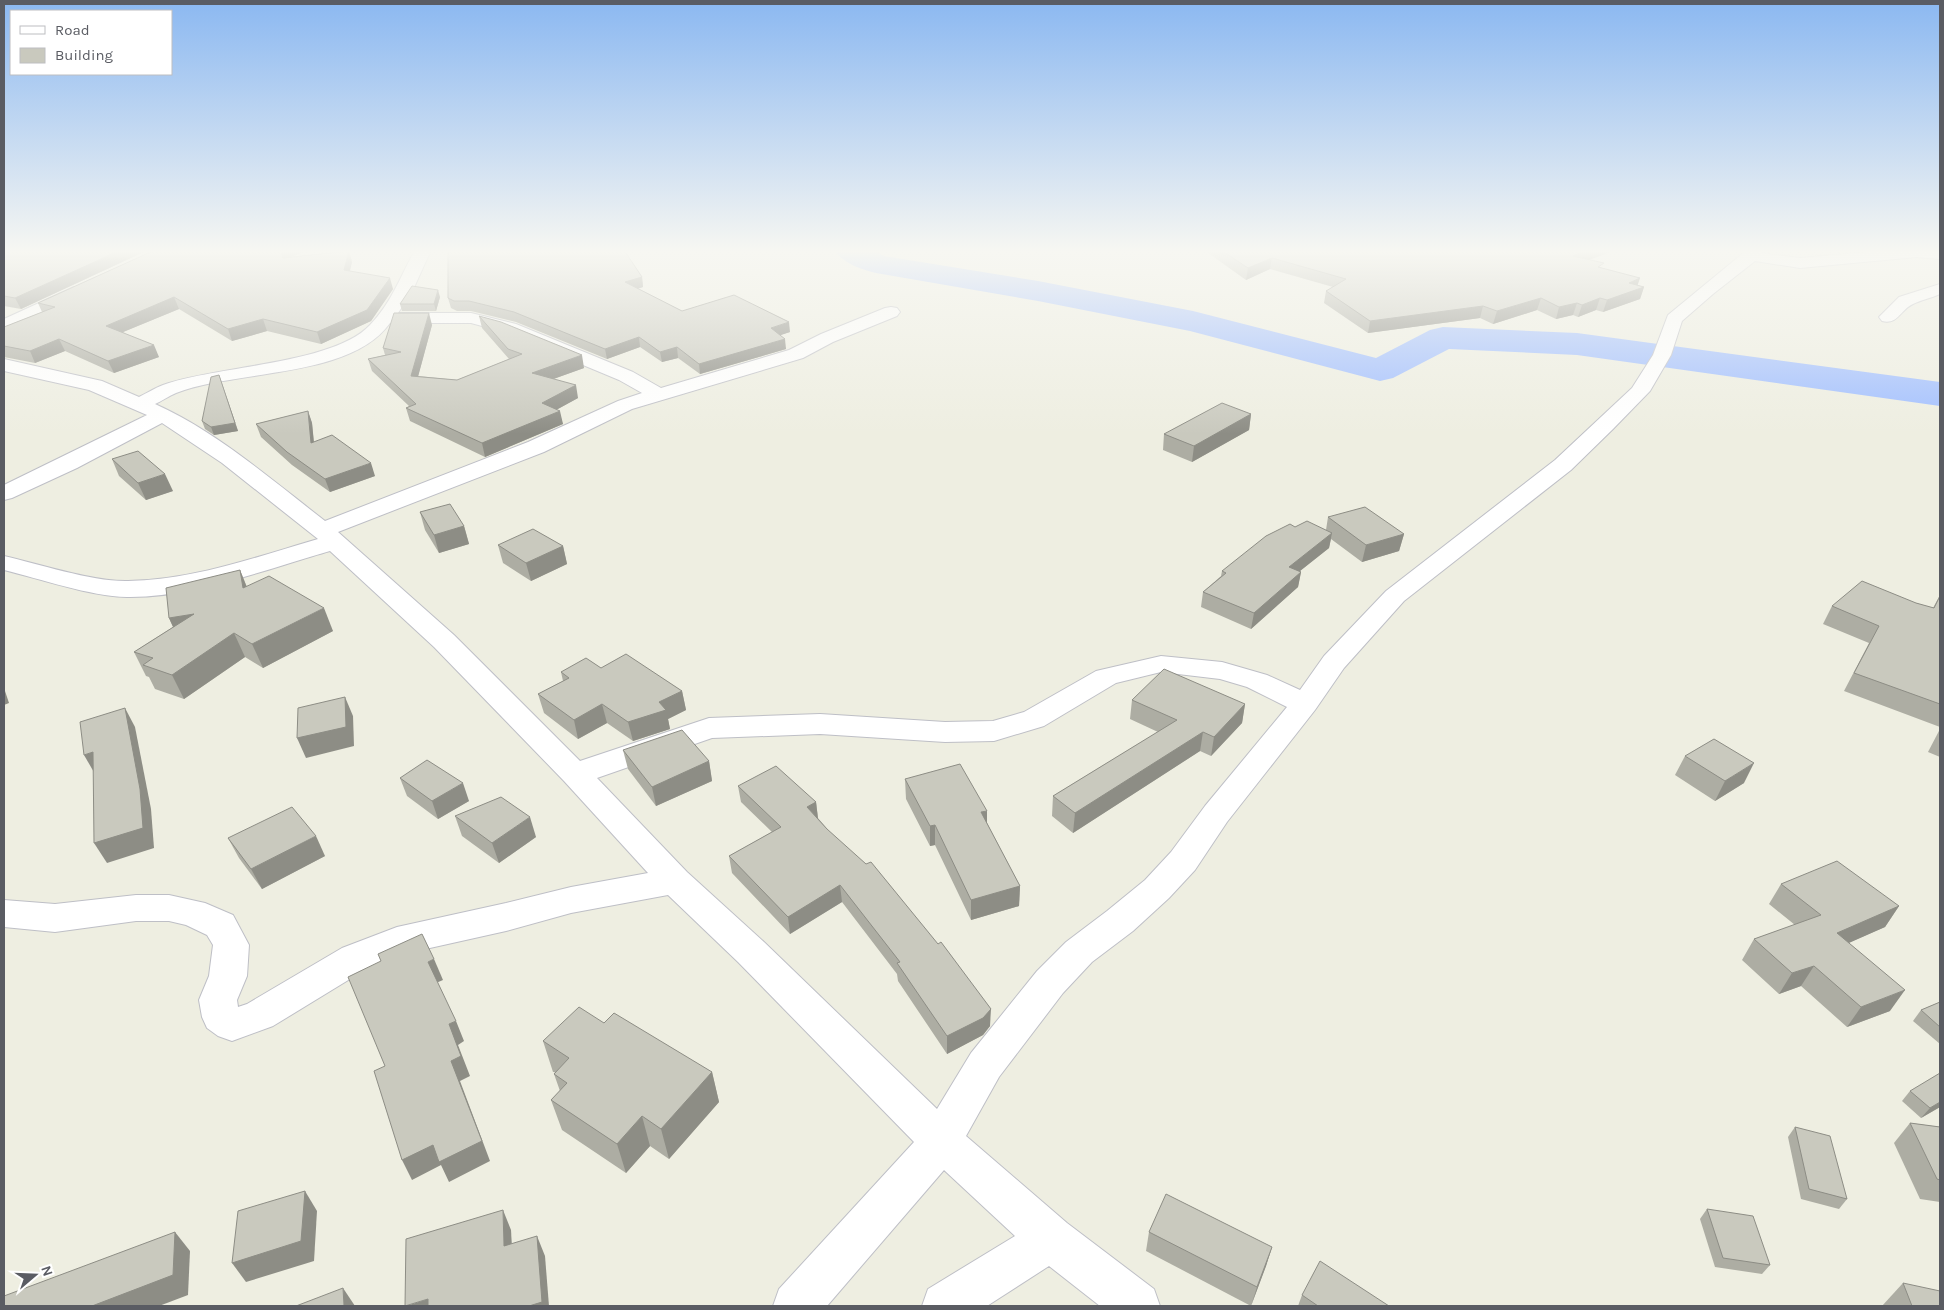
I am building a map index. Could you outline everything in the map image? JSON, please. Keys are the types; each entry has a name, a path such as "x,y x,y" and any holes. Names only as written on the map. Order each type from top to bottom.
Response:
{"street":[{"path":"4,326 35,311"},
{"path":"4,493 69,463 152,409 169,389 212,378 339,352 376,330 391,311"},
{"path":"796,1306 942,1141 960,1106 985,1065 1050,982 1079,952 1157,889 1177,868 1216,814 1305,704 1334,662 1395,596 1564,465 1640,391 1662,355 1674,319 1683,311"},
{"path":"1888,317 1894,311"},
{"path":"4,563 91,584 126,589 155,587 208,578 328,536 528,450 625,405 750,366 796,354 827,338 891,312"},
{"path":"386,318 471,318 510,328 626,376 658,394"},
{"path":"4,365 95,385 152,409 230,458 328,536 444,641 576,774 675,881 751,952 942,1141 1051,1239 1137,1306"},
{"path":"576,774 709,728 820,724 927,731 994,731 1034,719 1106,677 1160,664 1230,673 1257,681 1305,704"},
{"path":"4,914 55,918 136,908 169,908 193,913 220,925 231,945 228,976 218,1000 220,1017 232,1025 260,1015 355,958 397,941 506,918 571,900 675,881"},
{"path":"945,1306 1051,1239"}],"building":[{"path":"44,311 141,311 106,326 154,345 108,361 59,339 30,351 4,346 4,327"},
{"path":"198,311 364,311 317,332 263,319 228,329"},
{"path":"510,311 767,311 789,322 771,328 785,339 699,364 677,347 660,352 639,337 605,349"},
{"path":"1356,311 1444,311 1370,321"},
{"path":"394,313 429,313 411,376 457,380 522,354 508,349 479,316 501,322 582,355 532,373 576,385 542,403 560,411 482,443 406,408 416,404 368,359 401,352 383,348"},
{"path":"219,375 235,423 211,427 202,421 211,377"},
{"path":"1222,403 1251,414 1194,446 1164,434"},
{"path":"308,411 311,443 332,435 371,463 325,479 287,452 256,424"},
{"path":"138,451 165,474 138,483 112,459"},
{"path":"450,504 464,526 434,535 420,512"},
{"path":"1365,507 1404,534 1366,545 1328,517"},
{"path":"1307,521 1332,533 1289,567 1301,572 1254,613 1203,592 1226,573 1222,571 1266,536 1290,524 1295,527"},
{"path":"533,529 563,546 526,563 498,545"},
{"path":"240,570 243,588 269,576 324,608 252,644 234,633 172,675 143,665 153,658 134,652 194,614 169,618 166,588"},
{"path":"1862,581 1916,603 1934,608 1940,596 1940,704 1854,673 1879,626 1832,606"},
{"path":"626,654 682,691 659,702 666,710 628,722 602,704 574,720 538,694 569,678 561,672 586,658 601,668"},
{"path":"1164,669 1245,704 1214,737 1203,732 1075,813 1053,796 1177,720 1132,700"},
{"path":"345,697 346,727 297,738 298,708"},
{"path":"125,708 140,789 143,828 94,843 93,752 84,755 80,722"},
{"path":"682,730 709,761 652,787 623,750"},
{"path":"1714,739 1754,763 1725,781 1685,756"},
{"path":"427,760 463,783 432,801 400,778"},
{"path":"960,764 987,811 981,812 1020,886 971,900 935,825 930,826 905,779"},
{"path":"776,766 816,802 807,807 827,829 866,864 871,862 938,944 941,942 991,1009 983,1018 947,1036 897,963 900,962 840,885 788,917 729,856 781,827 738,786"},
{"path":"501,797 530,817 492,843 455,816"},
{"path":"292,807 316,836 251,869 228,838"},
{"path":"1837,861 1899,906 1837,933 1905,990 1861,1007 1814,966 1792,973 1754,939 1821,915 1781,884"},
{"path":"422,934 434,959 428,962 456,1021 449,1024 461,1056 451,1061 482,1141 439,1162 433,1145 402,1160 374,1071 385,1066 348,977 381,961 378,954"},
{"path":"1940,1002 1940,1027 1921,1010"},
{"path":"579,1007 604,1023 614,1013 712,1072 661,1129 642,1116 617,1144 551,1100 567,1083 554,1074 569,1058 543,1041"},
{"path":"1940,1073 1940,1102 1930,1108 1910,1091"},
{"path":"1910,1123 1940,1127 1940,1180 1937,1179"},
{"path":"1795,1127 1830,1136 1847,1199 1809,1189"},
{"path":"305,1191 301,1241 232,1263 238,1211"},
{"path":"1166,1194 1272,1247 1257,1287 1149,1232"},
{"path":"1707,1209 1753,1216 1770,1265 1723,1258"},
{"path":"503,1210 504,1246 537,1236 542,1302 529,1306 428,1306 428,1299 405,1306 406,1239"},
{"path":"175,1232 173,1275 92,1306 4,1306 4,1296"},
{"path":"1320,1261 1389,1306 1318,1306 1302,1295"},
{"path":"1903,1283 1940,1291 1940,1306 1912,1306"},
{"path":"343,1288 344,1306 296,1306"}],"waterway":[{"path":"1142,311 1193,321 1380,370 1443,338 1577,344 1940,394"}]}
